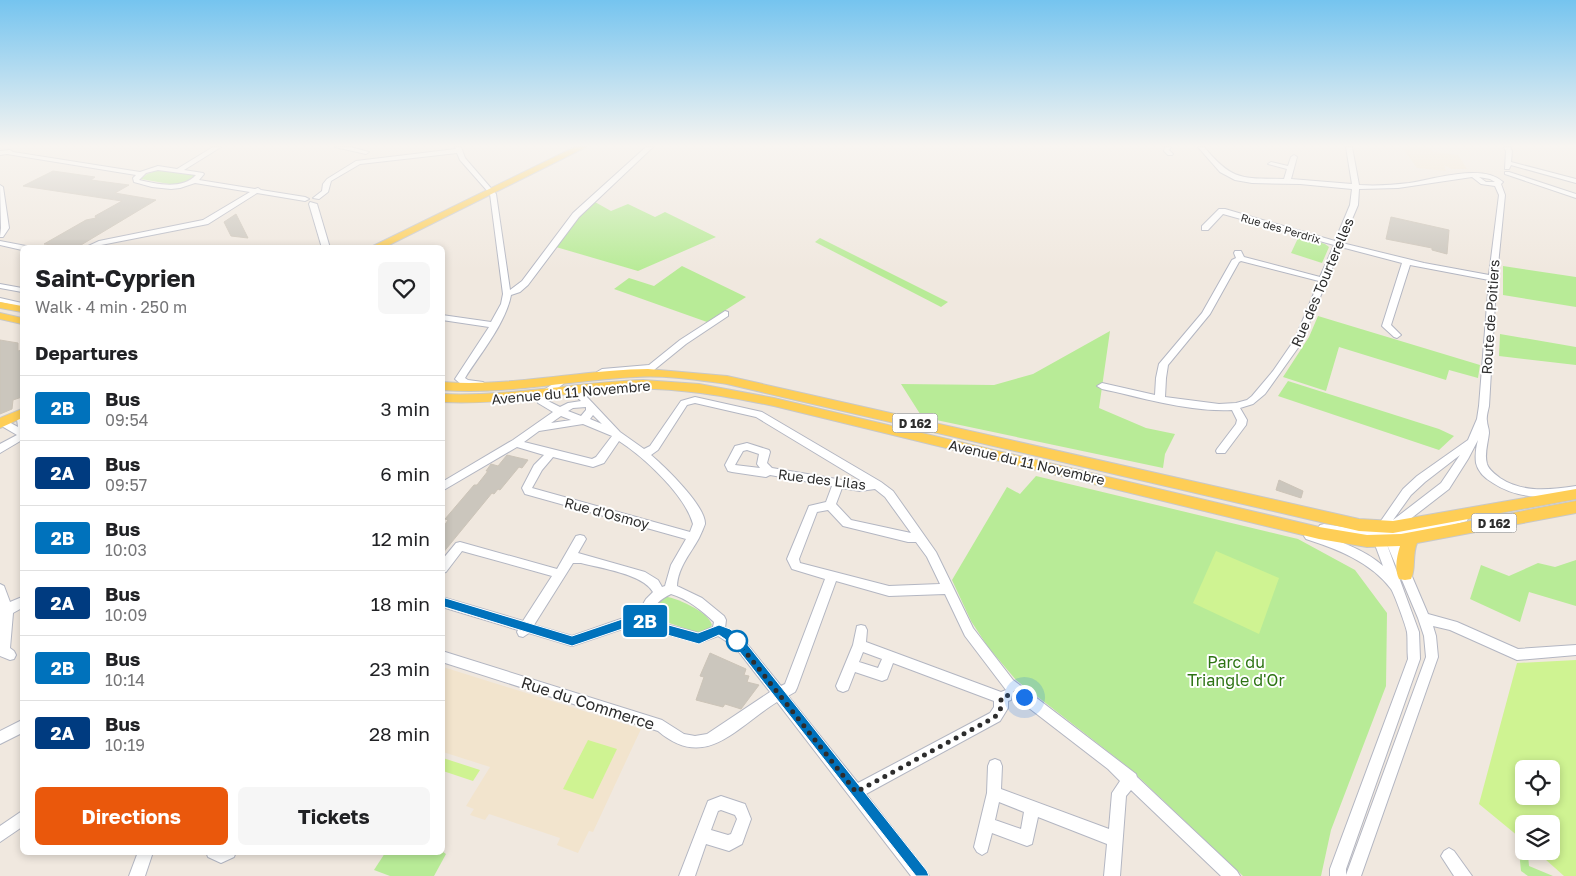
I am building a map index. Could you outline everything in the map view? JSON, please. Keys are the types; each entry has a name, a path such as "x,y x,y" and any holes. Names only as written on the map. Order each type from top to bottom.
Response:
{"main road":[{"path":"380,245 499,188"},
{"path":"0,305 20,307"},
{"path":"0,316 20,320"},
{"name":"Avenue du 11 Novembre","path":"445,390 561,384 636,373 666,373 727,380 1392,535"},
{"name":"Avenue du 11 Novembre","path":"445,390 491,400 541,395 561,384"},
{"name":"Avenue du 11 Novembre","path":"561,384 588,399 655,384 686,386 724,392 819,412 1338,537 1392,535"},
{"path":"1,423 20,414"},
{"name":"D 162","path":"1392,535 1487,510 1576,494"},
{"name":"D 162","path":"1392,535 1576,507"},
{"path":"1392,535 1404,558 1405,574"}],"street":[{"path":"0,188 5,230 0,235"},
{"path":"243,188 315,201"},
{"path":"315,201 325,192 326,188"},
{"path":"487,188 491,192 497,211 508,294 494,325 460,378 466,383 561,384 651,368 683,342 725,314"},
{"path":"508,294 517,290 525,283 576,214 605,188"},
{"name":"Rue des Tourterelles","path":"1102,386 1212,408 1234,407 1252,401 1292,352 1354,205 1356,188"},
{"name":"Route de Poitiers","path":"1392,535 1444,486 1463,459 1482,419 1492,282 1501,188"},
{"path":"1540,188 1576,196"},
{"path":"1563,192 1566,188"},
{"path":"94,245 205,222 222,214 258,190"},
{"path":"315,201 325,245"},
{"name":"Rue des Perdrix","path":"1205,228 1222,211 1337,243 1492,282"},
{"path":"0,242 20,247"},
{"path":"1160,398 1164,364 1196,327 1240,256 1323,280"},
{"path":"1397,335 1386,326 1407,261"},
{"path":"0,286 20,290"},
{"path":"0,295 10,288"},
{"path":"0,300 20,306"},
{"path":"445,317 494,325"},
{"path":"445,388 467,368"},
{"path":"541,395 541,401 618,436"},
{"path":"445,486 517,442 561,411 588,399"},
{"path":"537,428 583,421 591,411 588,399"},
{"path":"445,603 524,630 572,641 643,617 653,599 665,590 673,571 694,537 699,524 694,509 678,488 643,455 618,436 588,399"},
{"path":"643,455 654,448 684,403 695,400 759,414 877,485 889,494 920,537 932,555 969,632 986,656 1017,692 1131,779 1232,876"},
{"path":"1221,451 1241,425 1242,420 1234,407"},
{"path":"1482,419 1484,428 1481,460 1486,472 1492,478 1509,488 1528,494 1576,490"},
{"path":"1,423 20,433"},
{"path":"0,449 20,435"},
{"path":"517,442 551,453 594,463 600,460 618,436"},
{"name":"Route de Poitiers","path":"1392,535 1407,492 1471,441"},
{"name":"Rue d'Osmoy","path":"551,453 529,482 526,488 529,491 694,537"},
{"name":"Rue des Lilas","path":"766,471 860,487 877,485"},
{"path":"830,505 839,483"},
{"path":"830,505 846,524 908,538 920,537"},
{"path":"830,505 813,509 793,562 796,566 897,592 948,589"},
{"path":"1244,515 1342,546 1371,563 1386,575 1397,589"},
{"path":"1338,876 1338,869 1414,659 1413,632 1397,589 1392,535"},
{"path":"524,630 580,539"},
{"path":"445,565 460,546 560,574"},
{"path":"570,558 581,558 641,576 665,590 691,597 712,611 720,620 719,630"},
{"path":"1354,876 1432,657 1430,636 1405,574"},
{"name":"Rue du Commerce","path":"445,657 662,726 681,741 690,743 710,740 790,688 832,576"},
{"path":"0,589 7,610 3,651 10,655"},
{"path":"7,610 20,603"},
{"path":"643,617 651,625 683,637 699,638 719,630"},
{"path":"1424,618 1453,626 1517,654 1576,650"},
{"path":"719,630 739,643 919,875"},
{"path":"843,686 852,665 861,630"},
{"path":"858,645 1001,698 1017,692"},
{"path":"852,665 882,675 889,657"},
{"path":"856,792 995,717 1001,708 1001,698"},
{"path":"0,738 20,727"},
{"path":"982,847 994,793 995,766"},
{"path":"1112,876 1119,793 1131,779"},
{"path":"994,793 1115,839"},
{"path":"987,824 1027,839 1032,808"},
{"path":"0,835 20,820"},
{"path":"687,876 702,835"},
{"path":"137,876 145,855"},
{"path":"1450,856 1464,876"}],"shaded area":[{"path":"445,668 641,729 593,832 589,831 578,853 557,845 560,838 489,814 485,820 470,815 474,809 466,806 490,767 445,753"}],"green space":[{"path":"595,202 611,211 628,204 655,217 665,212 716,237 638,271 556,247 574,221"},
{"path":"1299,236 1329,247 1322,263 1291,253"},
{"path":"820,238 948,302 941,307 815,242"},
{"path":"682,266 746,297 707,322 614,289 629,278 654,286"},
{"path":"1503,266 1576,277 1576,307 1503,295"},
{"path":"1318,316 1480,365 1478,378 1449,370 1446,380 1339,347 1326,391 1283,377 1309,337"},
{"path":"1110,331 1099,408 1146,428 1175,434 1165,454 1163,468 922,417 901,384 994,385 1033,374"},
{"path":"1500,334 1576,347 1576,365 1499,356"},
{"path":"1288,381 1439,429 1454,436 1439,450 1278,396"},
{"name":"Parc du Triangle d'Or","path":"1036,476 1298,539 1355,570 1387,613 1386,686 1331,830 1321,876 1243,876 1128,767 1016,680 988,647 971,621 952,580 1007,487 1020,494"},
{"path":"1216,551 1279,578 1259,634 1193,603"},
{"path":"1576,560 1576,606 1529,592 1520,622 1470,599 1481,565 1509,576 1538,563 1555,567"},
{"path":"662,596 675,599 698,610 712,625 708,630 699,633 651,617 656,603"},
{"path":"1576,660 1576,876 1564,876 1546,860 1560,860 1560,815 1515,815 1515,834 1479,804 1517,663"},
{"path":"588,740 617,749 593,799 563,789"},
{"path":"445,759 480,770 473,781 445,772"},
{"path":"446,854 434,876 390,876 374,870 384,855"},
{"path":"1520,860 1528,860 1529,866 1553,876 1528,876 1521,871"}],"building":[{"path":"35,188 124,188 115,193 156,200 81,245 44,244 86,220 96,218 95,216 122,201"},
{"path":"236,214 248,238 231,236 224,222"},
{"path":"1391,217 1449,230 1447,254 1432,250 1432,248 1386,239"},
{"path":"0,340 18,343 18,351 20,350 20,398 13,400 12,409 0,414"},
{"path":"507,455 528,460 522,468 519,467 500,490 498,489 494,494 492,493 445,550 445,524 448,520 445,519 474,485 477,485 491,464 498,466"},
{"path":"1279,480 1303,491 1301,498 1276,490"},
{"path":"710,653 746,669 744,675 749,676 747,682 759,685 741,709 725,704 723,707 696,700 704,677 700,676"}],"bus line":[{"name":"2B","path":"445,603 572,641 628,620 643,617 651,625 699,638 709,636 719,630 726,633 739,643 921,876"}],"route":[{"path":"737,641 856,792 995,717 1001,708 1001,698 1017,692 1024,697"}]}
